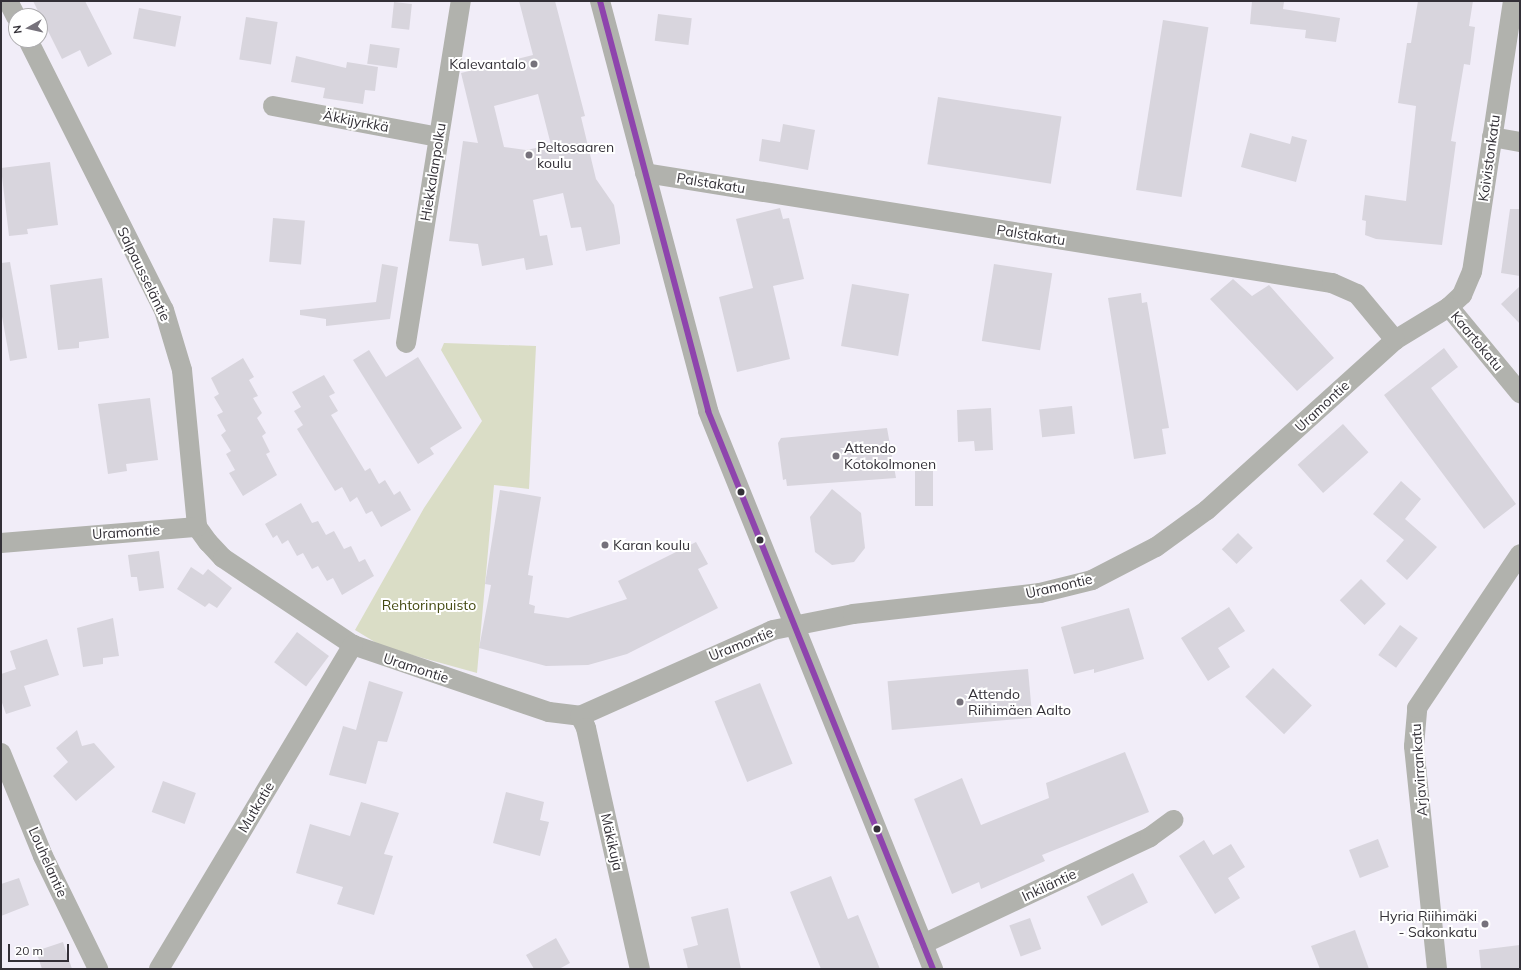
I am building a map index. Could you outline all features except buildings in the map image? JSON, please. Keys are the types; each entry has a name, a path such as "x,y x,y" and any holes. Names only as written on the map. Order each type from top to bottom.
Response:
{"street":[{"name":"Hiekkalanpolku","path":"406,343 461,1"},
{"path":"600,1 708,411 933,969"},
{"name":"Koivistonkatu","path":"1449,307 1462,295 1472,272 1512,1"},
{"name":"Salpausseläntie","path":"32,48 166,317 182,370 197,527"},
{"name":"Äkkijyrkkä","path":"273,106 439,137"},
{"path":"1492,138 1520,142"},
{"name":"Palstakatu","path":"645,173 1332,283 1357,294 1395,340"},
{"name":"Uramontie","path":"1,543 197,527 223,558 353,645 549,712 580,716 773,630 853,614 1040,593 1092,580 1121,567 1207,510 1395,340 1449,307"},
{"name":"Kaartokatu","path":"1449,307 1520,393"},
{"name":"Arjavirrankatu","path":"1437,969 1414,746 1417,708 1520,554"},
{"name":"Mutkatie","path":"159,969 353,645"},
{"name":"Mäkikuja","path":"580,716 586,728 640,969"},
{"name":"Louhelantie","path":"1,754 43,856 98,969"},
{"name":"Inkiläntie","path":"923,944 1150,837 1173,820"}],"green space":[{"name":"Rehtorinpuisto","path":"444,343 536,346 529,489 494,485 477,673 383,647 355,630 424,508 482,421 441,350"}],"transit line":[{"path":"600,1 708,411 933,969"}],"place":[{"name":"Kalevantalo","path":"534,64"},
{"name":"Peltosaaren koulu","path":"529,155"},
{"name":"Attendo Kotokolmonen","path":"836,456"},
{"name":"Karan koulu","path":"605,545"},
{"name":"Attendo Riihimäen Aalto","path":"960,702"},
{"name":"Hyria Riihimäki - Sakonkatu","path":"1485,924"}]}
